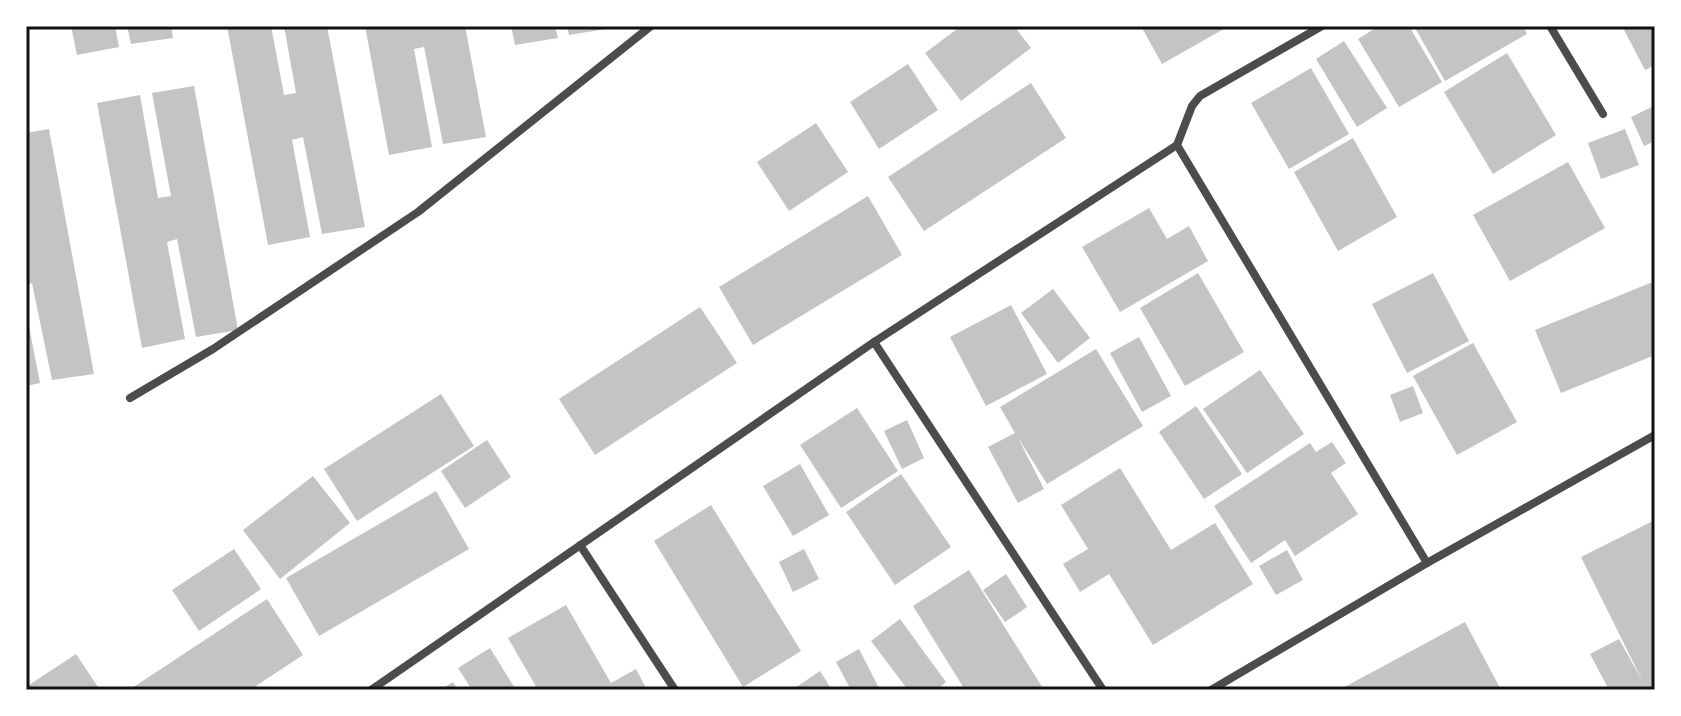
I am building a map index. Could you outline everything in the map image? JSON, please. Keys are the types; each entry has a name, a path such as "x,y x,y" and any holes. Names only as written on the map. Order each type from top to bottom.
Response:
{"street":[{"path":"130,398 213,349 418,212 651,26"},
{"path":"371,690 874,342 1177,145 1192,106 1200,96 1322,26"},
{"path":"1550,26 1603,114"},
{"path":"1177,145 1427,563"},
{"path":"874,342 1103,690"},
{"path":"1211,690 1427,563 1655,435"},
{"path":"580,545 675,690"}],"building":[{"path":"71,26 115,26 119,47 77,55"},
{"path":"127,26 171,26 173,38 131,44"},
{"path":"227,26 271,26 284,95 296,93 284,26 327,26 365,227 322,234 303,137 292,140 310,237 268,245"},
{"path":"365,26 465,26 486,137 443,144 424,47 414,49 432,147 389,155"},
{"path":"511,26 555,26 558,38 515,45"},
{"path":"567,26 612,26 612,28 569,35"},
{"path":"961,26 1014,26 1031,48 961,101 925,53"},
{"path":"1141,26 1229,26 1162,64"},
{"path":"1379,26 1409,26 1442,82 1399,107 1358,39"},
{"path":"1414,26 1523,26 1527,34 1445,81"},
{"path":"1622,26 1655,26 1655,65 1645,70"},
{"path":"1344,41 1387,108 1357,127 1316,59"},
{"path":"1507,53 1556,135 1493,174 1444,92"},
{"path":"908,64 938,110 879,149 850,102"},
{"path":"1311,68 1349,134 1289,169 1251,103"},
{"path":"1031,83 1066,138 924,231 888,177"},
{"path":"194,86 238,330 196,337 177,239 167,242 185,339 142,348 97,103 140,95 158,198 171,196 152,93"},
{"path":"1652,107 1655,141 1644,146 1631,117"},
{"path":"816,123 848,172 789,211 757,162"},
{"path":"49,129 94,374 52,380 32,283 26,285 26,133"},
{"path":"1625,129 1639,165 1601,179 1588,143"},
{"path":"1353,138 1397,217 1338,251 1294,172"},
{"path":"1568,162 1605,228 1510,281 1473,215"},
{"path":"868,196 902,255 753,345 719,287"},
{"path":"1149,208 1167,239 1189,226 1208,261 1120,312 1082,247"},
{"path":"1198,273 1244,352 1185,386 1140,308"},
{"path":"1433,273 1469,341 1407,373 1372,304"},
{"path":"1655,281 1655,355 1561,393 1535,330"},
{"path":"1053,289 1090,338 1058,363 1021,313"},
{"path":"1011,305 1047,374 986,406 950,337"},
{"path":"700,307 737,363 595,455 559,399"},
{"path":"26,317 40,383 26,386"},
{"path":"1139,337 1171,396 1142,412 1110,353"},
{"path":"1473,343 1517,422 1457,455 1413,376"},
{"path":"1096,349 1143,426 1047,484 1017,436 1044,489 1018,503 988,447 1015,433 1000,407"},
{"path":"1260,370 1304,434 1247,473 1203,409"},
{"path":"1413,386 1423,413 1400,422 1390,395"},
{"path":"441,394 474,446 357,521 324,469"},
{"path":"1196,406 1242,474 1204,499 1159,432"},
{"path":"857,408 898,471 841,508 800,445"},
{"path":"907,420 924,458 902,469 884,431"},
{"path":"487,440 511,477 465,508 441,471"},
{"path":"1332,442 1346,463 1331,473 1358,514 1295,556 1285,540 1251,563 1214,506 1310,443 1316,452"},
{"path":"800,464 829,515 793,536 763,486"},
{"path":"1120,468 1171,550 1215,523 1253,584 1153,645 1109,574 1080,592 1063,564 1088,549 1061,505"},
{"path":"901,474 951,547 895,585 846,512"},
{"path":"313,476 350,523 280,579 243,530"},
{"path":"436,491 469,549 319,636 286,578"},
{"path":"711,505 801,651 743,687 654,541"},
{"path":"1655,520 1655,690 1609,690 1590,654 1619,639 1643,682 1581,557"},
{"path":"234,549 261,589 199,631 172,590"},
{"path":"804,549 819,579 793,592 779,562"},
{"path":"1287,550 1303,580 1276,595 1259,566"},
{"path":"969,570 1044,690 965,690 913,606"},
{"path":"1006,574 1027,607 1005,622 983,590"},
{"path":"267,599 303,655 250,690 129,690"},
{"path":"566,605 611,683 636,669 647,690 538,690 508,638"},
{"path":"900,619 946,682 936,690 908,690 871,641"},
{"path":"1465,622 1501,690 1339,690"},
{"path":"490,648 516,690 472,690 458,668"},
{"path":"859,649 880,690 851,690 836,662"},
{"path":"76,654 100,690 26,690 26,687"},
{"path":"820,671 832,690 792,690"},
{"path":"453,682 458,690 440,690"}]}
